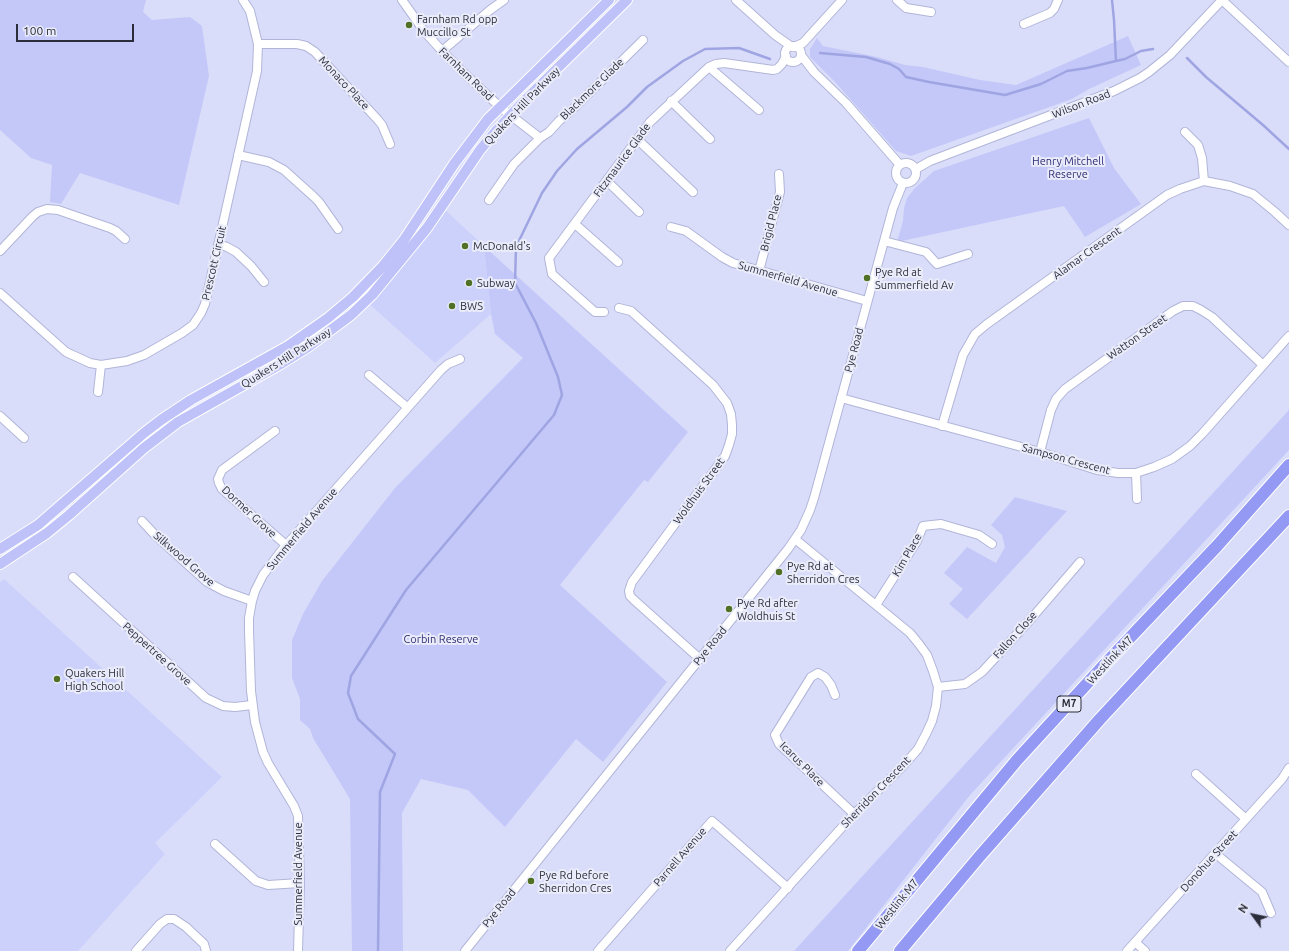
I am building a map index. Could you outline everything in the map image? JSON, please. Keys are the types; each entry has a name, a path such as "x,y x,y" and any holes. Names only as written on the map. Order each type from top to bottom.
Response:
{"highway":[{"name":"Westlink M7","path":"858,951 1017,760 1216,546 1289,465"},
{"path":"900,951 979,857 1100,719 1289,516"}],"main road":[{"name":"Quakers Hill Parkway","path":"0,549 38,525 138,438 161,420 191,400 288,346 328,318 353,297 404,240 458,159 484,125 500,107 609,0"},
{"name":"Quakers Hill Parkway","path":"0,564 53,528 144,448 178,422 279,366 308,347 351,315 372,295 402,260 427,228 480,150 510,115 627,0"}],"street":[{"name":"Prescott Circuit","path":"0,293 66,352 90,363 101,365 127,361 144,355 193,325 205,304 257,71 258,44 250,11 243,0"},
{"name":"Farnham Road","path":"402,0 424,31 442,51 500,107 538,140"},
{"path":"442,51 504,0"},
{"path":"736,0 775,35 793,47 798,48 814,72 846,103 900,166"},
{"path":"790,58 787,50 803,43 842,0"},
{"path":"897,0 906,8 931,12"},
{"path":"1024,24 1050,13 1054,9 1058,0"},
{"path":"1222,0 1289,62"},
{"name":"Wilson Road","path":"916,169 930,161 1114,91 1140,78 1170,54 1222,0"},
{"path":"775,35 790,58 814,72"},
{"name":"Blackmore Glade","path":"489,200 514,164 643,40"},
{"path":"759,110 709,67 724,63 773,70 777,69 790,58 800,59 803,43"},
{"name":"Monaco Place","path":"258,44 297,44 306,46 315,52 378,120 390,144"},
{"name":"Fitzmaurice Glade","path":"604,312 595,312 552,274 550,258 650,122 709,67"},
{"path":"671,101 710,139"},
{"path":"1185,132 1198,145 1202,158 1204,181"},
{"path":"637,139 693,192"},
{"path":"238,156 269,162 284,170 320,202 338,229"},
{"path":"908,163 914,166 916,169 915,179 909,183 903,182 898,178 896,171 900,166 908,163"},
{"name":"Brigid Place","path":"758,271 780,192 779,174"},
{"path":"607,181 639,212"},
{"name":"Alamar Crescent","path":"942,426 963,355 976,334 987,324 1168,195 1180,189 1204,181 1230,186 1253,194 1289,226"},
{"name":"Pye Road","path":"465,951 700,659 795,539 803,525 810,510 893,208 903,182"},
{"path":"0,251 33,216 38,212 47,209 58,210 110,228 125,239"},
{"path":"575,224 618,262"},
{"name":"Summerfield Avenue","path":"671,227 686,231 727,260 740,265 867,301"},
{"path":"884,241 926,252 937,264 968,254"},
{"path":"218,244 236,252 251,266 264,282"},
{"name":"Watton Street","path":"1040,452 1051,410 1056,399 1065,389 1167,315 1183,306 1192,306 1212,317 1263,365"},
{"name":"Woldhuis Street","path":"619,308 631,311 713,385 727,403 731,414 732,425 729,445 725,456 626,592 700,659"},
{"name":"Sampson Crescent","path":"841,398 1040,452 1097,470 1118,473 1136,473 1154,467 1172,458 1190,446 1289,336"},
{"name":"Summerfield Avenue","path":"298,951 300,883 298,822 296,811 266,758 255,722 252,705 249,624 252,601 263,575 273,561 441,370 448,364 460,359"},
{"path":"98,392 101,365"},
{"path":"369,375 407,407"},
{"path":"0,416 24,438"},
{"name":"Dormer Grove","path":"275,431 224,469 218,480 222,489 286,546"},
{"path":"1136,473 1137,499"},
{"name":"Silkwood Grove","path":"142,521 156,536 207,582 224,591 252,601"},
{"name":"Kim Place","path":"876,605 917,541 923,526 941,524 979,535 992,544"},
{"name":"Sherridon Crescent","path":"730,951 854,814 903,766 918,749 932,721 936,706 938,687 934,671 919,644 910,634 876,605 795,539"},
{"name":"Fallon Close","path":"938,687 965,684 982,672 1030,620 1080,562"},
{"name":"Peppertree Grove","path":"73,577 206,698 223,706 252,705"},
{"name":"Icarus Place","path":"835,694 825,677 818,673 811,677 775,735 779,744 854,814"},
{"name":"Donohue Street","path":"1127,951 1216,854 1282,779 1289,768"},
{"path":"1196,774 1246,819"},
{"name":"Parnell Avenue","path":"598,951 712,822 788,888"},
{"path":"215,844 256,881 268,885 300,883"},
{"path":"1216,854 1262,892 1271,913"},
{"path":"136,951 160,924 167,919 174,919 186,927 204,944 206,951"},
{"path":"1135,942 1145,951"}],"shaded area":[{"path":"442,207 484,246 491,314 435,363 366,301"},
{"name":"Quakers Hill High School","path":"4,579 222,777 155,843 165,854 78,951 0,951 0,582"}],"green space":[{"path":"0,0 146,0 143,12 152,20 190,17 202,26 209,76 179,205 80,173 61,204 50,202 52,165 31,158 0,130"},
{"path":"1128,36 1141,65 1089,89 1072,99 911,156 896,151 836,83 810,57 810,49 817,38 823,46 877,57 905,65 923,67 980,80 1016,85"},
{"name":"Henry Mitchell Reserve","path":"1089,118 1114,168 1141,204 1085,237 1064,206 897,242 907,198 915,188 934,171"},
{"name":"Corbin Reserve","path":"484,246 688,432 648,482 644,480 560,585 667,682 603,762 576,739 505,827 468,790 421,779 402,813 403,951 352,951 350,799 313,738 310,729 300,720 300,699 292,678 292,640 303,614 322,581 395,488 523,358 495,334 491,314"},
{"path":"1289,410 1289,450 970,795 848,951 794,951"},
{"path":"1015,497 1067,511 967,619 949,604 963,589 944,573 967,547 996,563 1005,547 1002,535 991,525"}],"waterway":[{"path":"1112,0 1116,61"},
{"path":"378,951 380,792 395,754 358,719 348,693 351,676 406,590 554,415 562,395 558,377 536,323 515,283 516,247 542,193 557,171 577,149 627,107 647,87 683,61 705,49 739,48 770,59"},
{"path":"820,53 866,57 890,64 899,69 906,77 1005,95 1041,84 1067,71 1125,59 1141,51 1153,49"},
{"path":"1187,58 1206,77 1289,149"}],"place":[{"name":"Farnham Rd opp Muccillo St","path":"409,25"},
{"name":"McDonald's","path":"465,246"},
{"name":"Pye Rd at Summerfield Av","path":"867,278"},
{"name":"Subway","path":"469,283"},
{"name":"BWS","path":"452,306"},
{"name":"Pye Rd at Sherridon Cres","path":"779,572"},
{"name":"Pye Rd after Woldhuis St","path":"729,609"},
{"name":"Quakers Hill High School","path":"57,679"},
{"name":"Pye Rd before Sherridon Cres","path":"531,881"}]}
